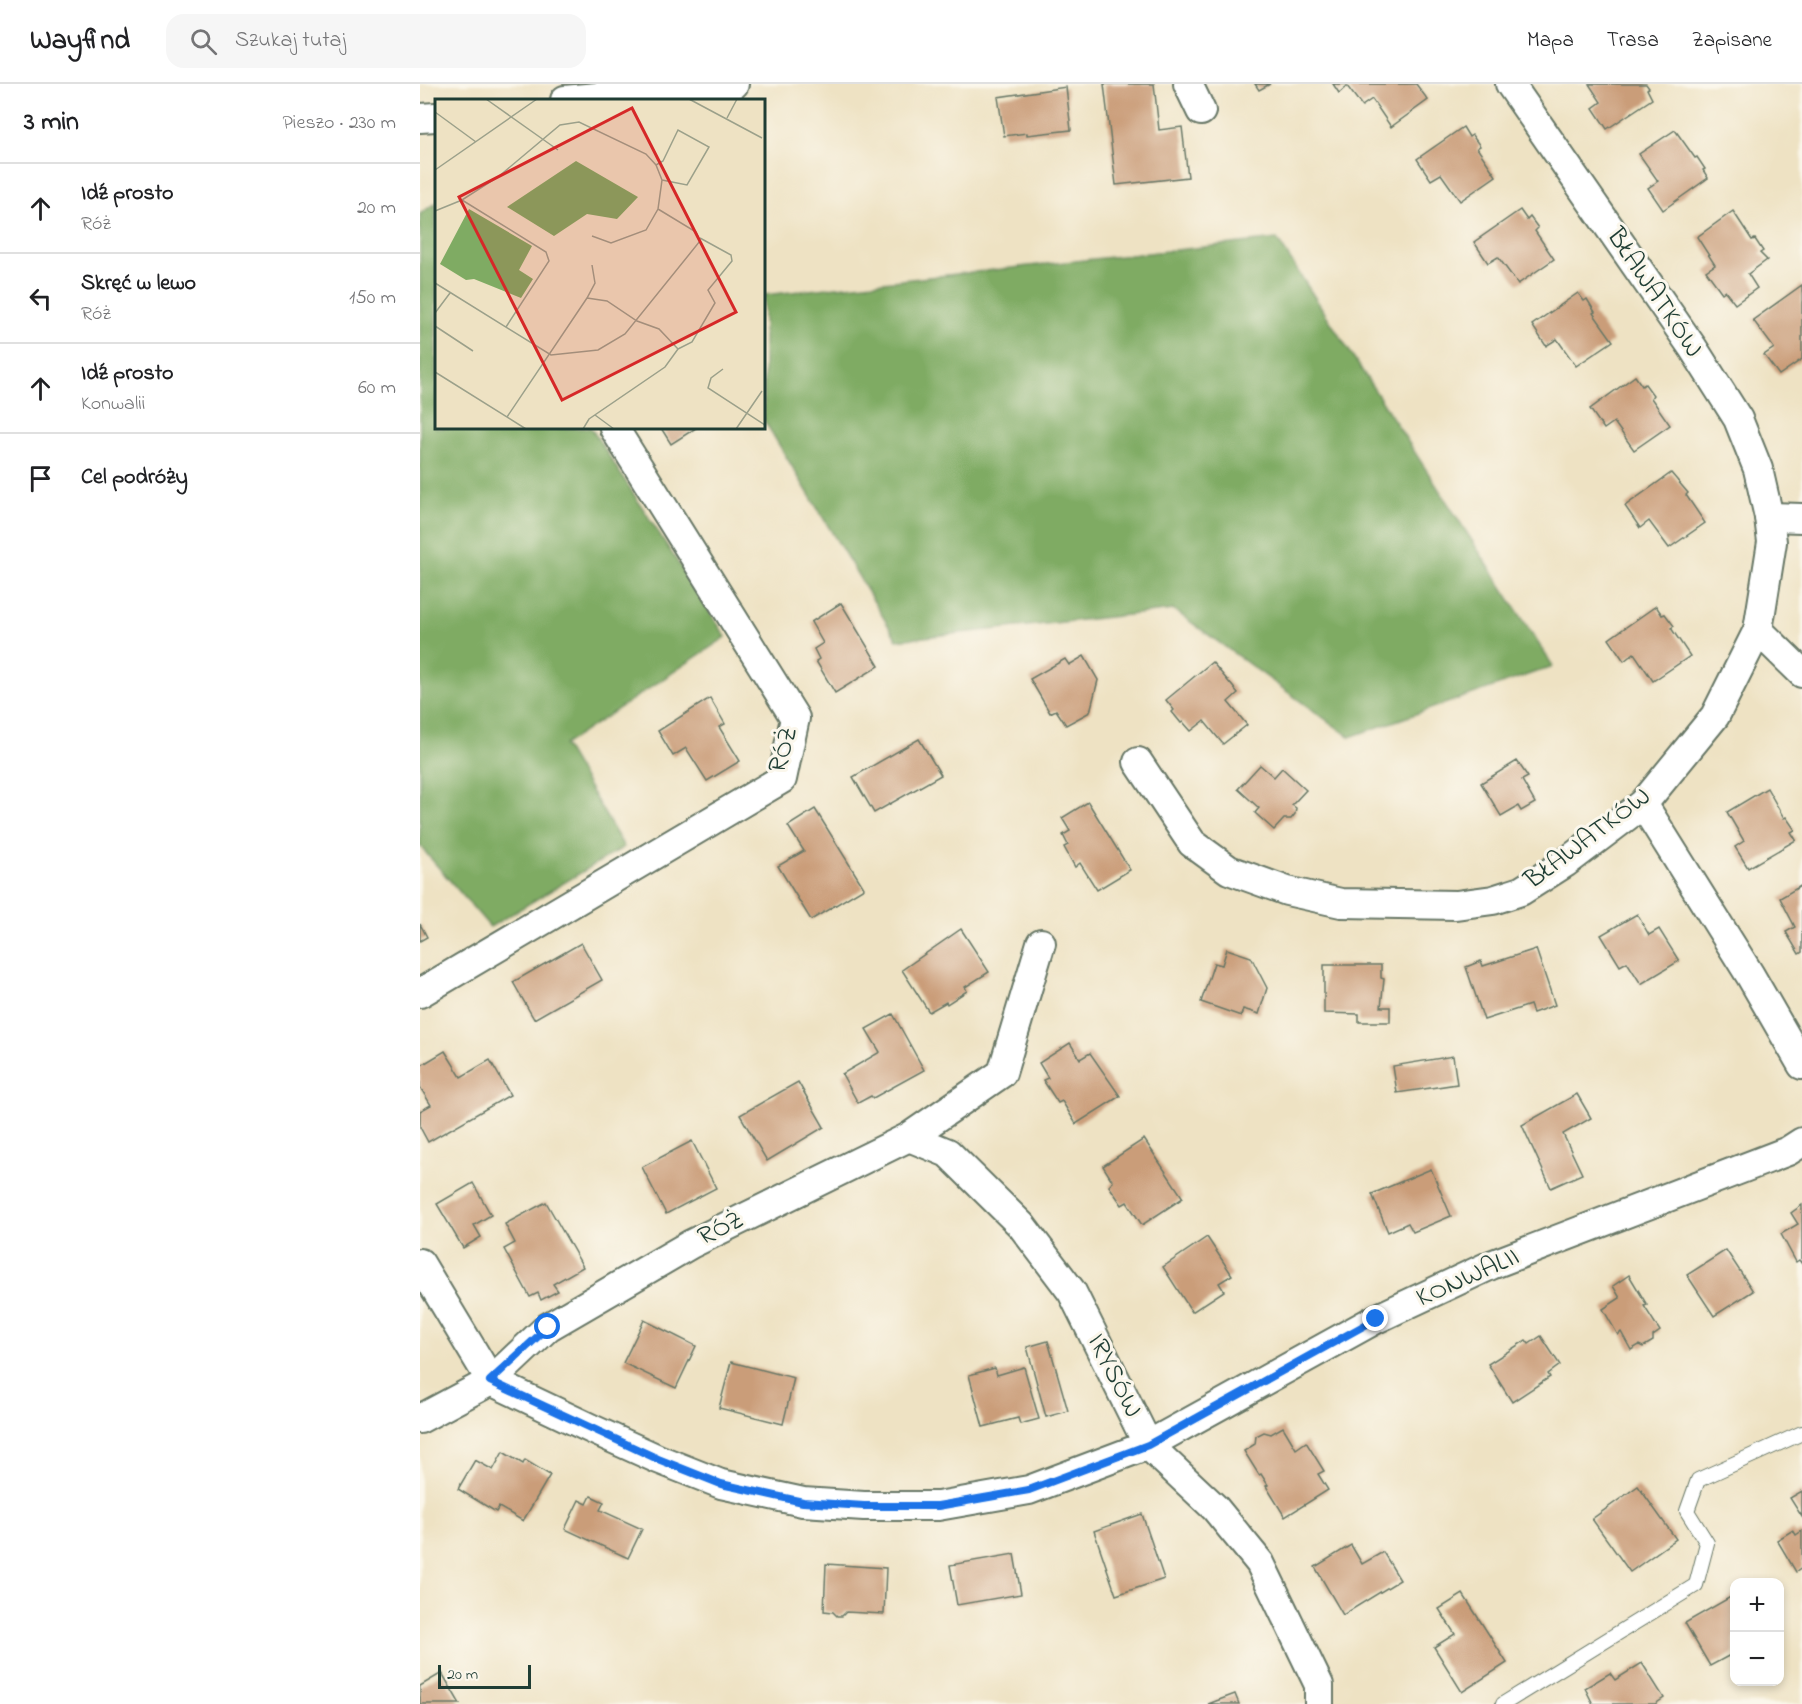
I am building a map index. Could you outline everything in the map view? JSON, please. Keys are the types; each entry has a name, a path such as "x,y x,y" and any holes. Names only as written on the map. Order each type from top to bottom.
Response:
{"street":[{"path":"576,99 734,84"},
{"path":"1188,84 1201,111"},
{"name":"BŁAWATKÓW","path":"1138,762 1192,843 1229,870 1287,891 1341,903 1456,905 1493,900 1521,891 1565,863 1643,804 1715,716 1758,630 1772,542 1758,469 1738,419 1693,348 1510,84"},
{"name":"RÓŻ","path":"420,993 782,779 795,718 615,429"},
{"path":"1769,517 1802,518"},
{"path":"1758,630 1802,673"},
{"path":"1643,804 1750,975 1802,1065"},
{"name":"RÓŻ","path":"420,1419 490,1381 548,1327 558,1321 691,1244 909,1137 1002,1073 1041,943"},
{"name":"IRYSÓW","path":"909,1137 948,1153 1022,1226 1072,1292 1148,1445 1215,1508 1260,1563 1319,1685 1319,1704"},
{"name":"KONWALII","path":"1148,1445 1376,1319 1491,1265 1788,1151 1802,1142"},
{"path":"420,1263 490,1381 658,1459 710,1480 803,1502 864,1506 938,1506 1029,1490 1148,1445"}],"lane":[{"path":"1503,1704 1695,1585 1707,1543 1687,1510 1698,1480 1802,1433"}],"green space":[{"path":"435,204 435,429 592,429 726,637 564,745 624,847 490,927 420,846 420,214"},
{"path":"1277,239 1553,666 1350,737 1174,610 897,640 765,422 765,295"}],"building":[{"path":"1104,84 1154,84 1159,130 1182,127 1188,177 1116,185"},
{"path":"1255,84 1270,84 1259,90"},
{"path":"1333,84 1416,84 1428,100 1391,127 1372,99 1362,106 1347,86 1339,93"},
{"path":"1589,84 1646,84 1652,99 1607,129 1593,108 1601,102"},
{"path":"1066,87 1071,130 1004,136 998,97"},
{"path":"1463,127 1469,137 1472,135 1480,146 1477,148 1496,176 1460,201 1441,174 1431,180 1417,159"},
{"path":"1675,130 1695,158 1697,157 1708,178 1663,210 1648,188 1658,181 1639,154"},
{"path":"1520,210 1527,220 1530,217 1538,228 1535,231 1554,259 1518,284 1498,257 1488,263 1474,242"},
{"path":"1733,211 1752,240 1755,239 1763,251 1760,253 1767,260 1748,274 1757,288 1735,304 1725,291 1722,293 1706,271 1715,265 1697,237"},
{"path":"1802,285 1802,359 1779,375 1764,355 1774,348 1753,320"},
{"path":"1578,293 1584,301 1587,299 1595,312 1593,313 1613,341 1576,366 1557,339 1546,346 1532,325"},
{"path":"1635,376 1653,395 1651,398 1670,425 1634,450 1614,422 1604,429 1590,409"},
{"path":"662,429 694,429 671,444"},
{"path":"1671,473 1688,493 1686,495 1705,523 1669,548 1649,521 1640,528 1625,506"},
{"path":"841,603 879,666 835,693 816,661 819,659 814,649 823,643 811,622"},
{"path":"1656,606 1674,626 1671,628 1690,656 1653,681 1634,653 1624,661 1609,639"},
{"path":"1084,656 1098,680 1090,712 1066,725 1056,710 1050,713 1030,679 1065,659 1069,665"},
{"path":"1212,662 1238,693 1228,702 1247,725 1223,744 1204,721 1191,731 1172,712 1174,710 1166,700"},
{"path":"710,698 725,724 719,727 740,761 707,781 686,748 673,756 658,731"},
{"path":"919,739 941,775 874,813 853,777"},
{"path":"1517,761 1528,777 1522,780 1535,803 1521,811 1518,806 1501,816 1481,783"},
{"path":"1260,765 1274,777 1282,768 1306,790 1292,805 1296,808 1291,819 1284,819 1274,830 1255,813 1259,808 1238,789"},
{"path":"1767,788 1784,818 1786,817 1795,830 1791,832 1796,840 1748,868 1735,847 1744,841 1727,812"},
{"path":"1088,802 1130,870 1097,890 1080,863 1075,867 1064,847 1068,845 1063,835 1070,831 1062,818"},
{"path":"815,809 864,888 811,920 778,866 804,851 788,826"},
{"path":"1802,885 1802,952 1799,954 1786,932 1795,927 1780,898"},
{"path":"1637,914 1649,935 1659,929 1679,961 1641,984 1627,962 1620,966 1601,935"},
{"path":"420,924 427,937 420,941"},
{"path":"961,929 989,972 965,987 967,991 929,1012 902,970"},
{"path":"581,943 602,980 534,1019 513,982"},
{"path":"1227,949 1251,957 1267,988 1259,1014 1243,1009 1241,1016 1201,1002 1214,963 1222,965"},
{"path":"1536,949 1555,1005 1533,1013 1530,1005 1484,1020 1466,967 1481,961 1483,966"},
{"path":"1324,965 1381,965 1381,978 1384,979 1381,1007 1390,1007 1390,1022 1359,1022 1359,1014 1324,1013"},
{"path":"893,1014 924,1070 873,1098 871,1096 858,1103 842,1074 880,1052 866,1029"},
{"path":"1070,1043 1080,1059 1090,1053 1120,1096 1076,1124 1062,1101 1058,1103 1043,1080 1048,1078 1039,1063"},
{"path":"445,1051 461,1077 490,1060 510,1095 428,1142 420,1127 420,1111 431,1105 420,1087 420,1066"},
{"path":"1453,1056 1457,1084 1397,1093 1393,1066"},
{"path":"798,1082 824,1127 767,1161 740,1115"},
{"path":"1577,1094 1591,1118 1563,1134 1582,1174 1551,1188 1522,1125"},
{"path":"1144,1139 1183,1198 1142,1225 1127,1202 1122,1205 1109,1186 1113,1182 1103,1166"},
{"path":"692,1141 716,1188 666,1214 642,1167"},
{"path":"1431,1169 1451,1216 1413,1232 1408,1223 1388,1232 1372,1194"},
{"path":"473,1183 491,1215 474,1225 481,1237 463,1248 437,1204"},
{"path":"546,1202 583,1267 553,1284 558,1291 541,1300 538,1293 530,1297 504,1249 515,1243 505,1224"},
{"path":"1802,1205 1802,1264 1799,1260 1796,1262 1781,1234 1798,1224 1791,1213"},
{"path":"1207,1237 1232,1275 1219,1283 1224,1291 1192,1312 1163,1267"},
{"path":"1726,1250 1753,1291 1714,1316 1687,1275"},
{"path":"1629,1275 1647,1305 1644,1306 1660,1331 1653,1336 1653,1341 1631,1350 1621,1332 1618,1335 1603,1309 1620,1298 1613,1286"},
{"path":"644,1320 696,1346 676,1388 623,1363"},
{"path":"1541,1336 1560,1365 1548,1374 1550,1377 1512,1402 1488,1364 1526,1340 1529,1344"},
{"path":"1048,1341 1068,1411 1046,1417 1027,1347"},
{"path":"731,1362 794,1378 783,1424 719,1408"},
{"path":"1024,1367 1039,1419 1020,1424 1018,1418 983,1427 969,1375 995,1368 997,1375"},
{"path":"1283,1427 1296,1449 1306,1442 1324,1471 1318,1474 1328,1490 1285,1517 1266,1486 1268,1485 1244,1451 1255,1444 1256,1436 1264,1432 1271,1434"},
{"path":"503,1452 523,1464 525,1460 550,1475 523,1521 499,1507 496,1512 458,1489 475,1460 493,1470"},
{"path":"1638,1486 1676,1539 1630,1572 1592,1519"},
{"path":"1802,1491 1802,1517 1790,1498"},
{"path":"591,1496 604,1502 600,1510 642,1529 628,1558 565,1529 579,1500 587,1504"},
{"path":"1142,1514 1164,1579 1116,1595 1094,1531"},
{"path":"1793,1530 1796,1535 1802,1531 1802,1568 1796,1572 1777,1540"},
{"path":"1351,1545 1362,1564 1383,1552 1400,1580 1343,1615 1315,1567"},
{"path":"1014,1554 1021,1594 957,1605 950,1565"},
{"path":"826,1564 886,1568 884,1614 846,1612 842,1616 837,1616 833,1612 824,1611"},
{"path":"1463,1594 1507,1663 1462,1692 1434,1647 1455,1634 1439,1609"},
{"path":"1730,1597 1730,1655 1710,1666 1685,1623"},
{"path":"1642,1663 1664,1698 1655,1704 1593,1704 1585,1688 1610,1673 1615,1680"},
{"path":"442,1673 460,1704 420,1704 420,1686"},
{"path":"1235,1694 1239,1704 1208,1704"}],"route":[{"path":"548,1327 490,1381 658,1459 721,1484 803,1502 864,1506 938,1506 1029,1490 1148,1445 1376,1319"}]}
